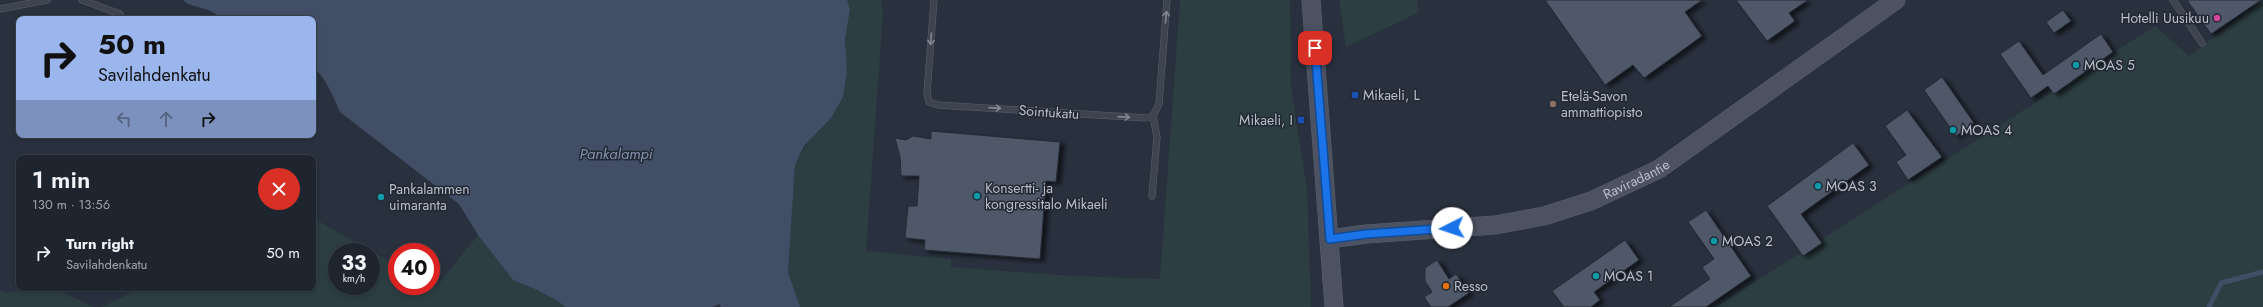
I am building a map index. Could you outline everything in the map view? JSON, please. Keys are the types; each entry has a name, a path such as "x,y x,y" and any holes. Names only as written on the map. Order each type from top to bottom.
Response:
{"street":[{"path":"1311,0 1334,307"},
{"name":"Raviradantie","path":"1330,239 1366,234 1495,225 1544,216 1590,201 1659,169 1896,0"}],"lane":[{"path":"0,9 47,0"},
{"path":"82,0 120,14 121,16"},
{"name":"Sointukatu","path":"934,0 927,93 929,102 938,105 1125,117 1146,118 1153,116"},
{"path":"1152,196 1157,137 1153,116 1159,104 1167,0"},
{"path":"2174,0 2202,43"}],"shaded area":[{"path":"847,0 881,0 883,12 866,251 951,259 951,267 1073,276 1160,279 1180,0 1290,0 1291,87 1307,189 1311,307 800,307 788,272 795,165 808,142 831,118 847,72 845,40 850,9"},
{"path":"1339,0 1417,0 1418,13 1346,47"},
{"path":"2263,0 2263,307 1716,307 2155,26 2189,56"},
{"path":"316,220 357,243 328,243 328,295 380,295 380,256 388,261 388,295 440,295 440,282 478,235 513,280 535,289 558,301 565,307 102,307 134,291 316,291"},
{"path":"0,290 8,293 18,291 61,291 93,307 0,307"}],"water":[{"name":"Pankalampi","path":"183,0 847,0 850,9 845,40 847,72 843,97 831,118 804,146 795,165 788,272 800,307 721,307 719,304 713,307 565,307 558,301 535,289 513,280 478,235 459,204 340,112 322,76 316,69 316,16 219,16 211,11 188,4"}],"building":[{"path":"1545,0 1702,0 1685,12 1702,36 1644,78 1633,65 1605,85"},
{"path":"1736,0 1808,0 1789,13 1795,21 1767,41"},
{"name":"Hotelli Uusikuu","path":"2187,0 2261,0 2211,34"},
{"path":"2063,10 2071,21 2054,33 2046,22"},
{"name":"MOAS 5","path":"2101,34 2113,52 2054,94 2048,86 2031,98 2000,54 2019,41 2043,75"},
{"path":"1942,77 1974,123 1956,136 1924,90"},
{"path":"1907,110 1942,157 1908,180 1896,162 1906,155 1885,126"},
{"name":"Konsertti- ja kongressitalo Mikaeli","path":"931,131 1060,142 1056,182 1046,181 1040,259 924,250 925,240 905,238 908,206 917,206 919,176 901,176 900,157 895,138 906,140 913,136 931,139"},
{"name":"MOAS 3","path":"1853,143 1869,165 1801,214 1822,243 1803,256 1767,206"},
{"name":"MOAS 2","path":"1706,210 1751,276 1706,307 1669,307 1710,279 1702,267 1714,259 1688,222"},
{"name":"MOAS 1","path":"1625,240 1639,260 1594,292 1600,300 1591,307 1564,307 1552,291"},
{"name":"Resso","path":"1437,260 1449,279 1456,274 1469,293 1448,307 1431,307 1424,297 1432,292 1425,281 1425,268"}],"waterway":[{"path":"2209,307 2221,283 2263,272"}],"place":[{"name":"Hotelli Uusikuu","path":"2217,18"},
{"name":"MOAS 5","path":"2076,65"},
{"name":"Mikaeli, L","path":"1355,95"},
{"name":"Etelä-Savon ammattiopisto","path":"1553,104"},
{"name":"Mikaeli, I","path":"1301,120"},
{"name":"MOAS 4","path":"1953,130"},
{"name":"MOAS 3","path":"1818,186"},
{"name":"Konsertti- ja kongressitalo Mikaeli","path":"977,196"},
{"name":"Pankalammen uimaranta","path":"381,197"},
{"name":"MOAS 2","path":"1714,241"},
{"name":"MOAS 1","path":"1596,276"},
{"name":"Resso","path":"1446,286"}],"route":[{"path":"1315,48 1330,239 1366,234 1452,228"}]}
